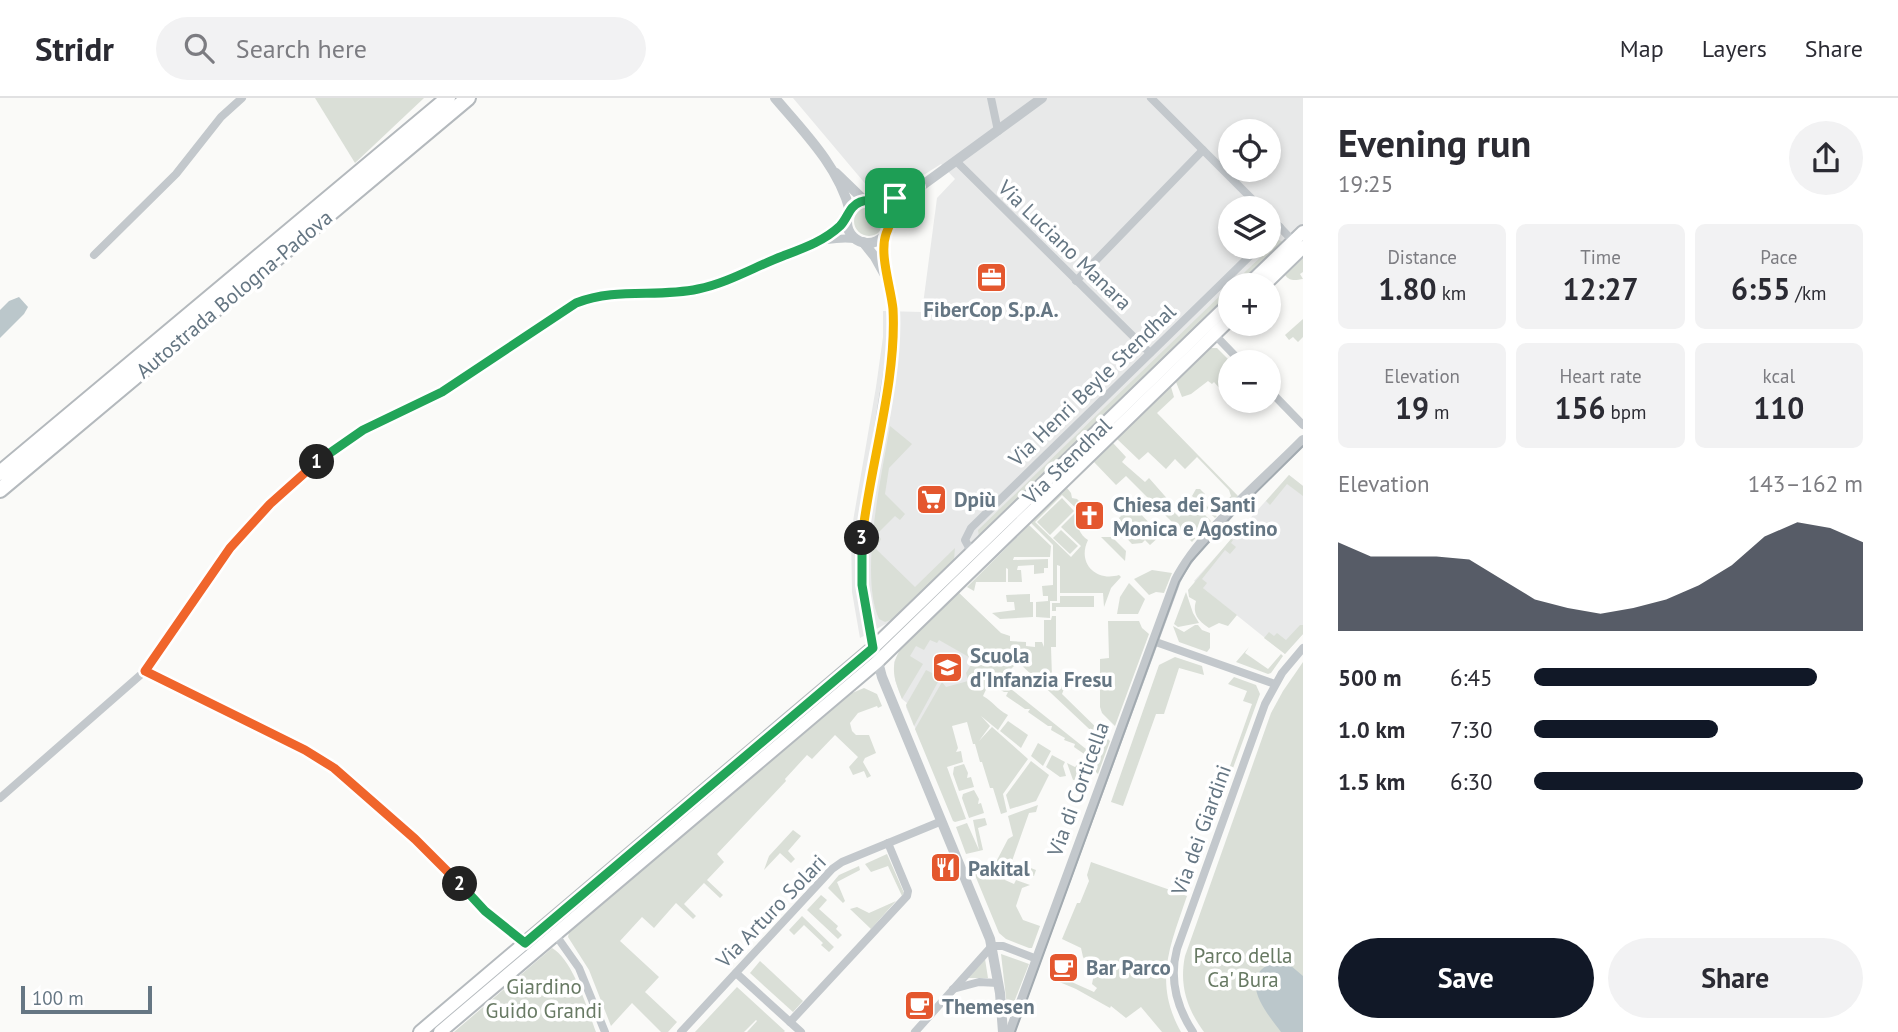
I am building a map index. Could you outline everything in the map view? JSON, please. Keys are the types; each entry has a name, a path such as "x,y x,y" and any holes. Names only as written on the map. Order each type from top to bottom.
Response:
{"highway":[{"name":"Autostrada Bologna-Padova","path":"0,473 448,98"},
{"name":"Autostrada Bologna-Padova","path":"0,490 468,98"}],"main road":[{"path":"1262,273 1300,240"},
{"path":"1274,273 1300,240"},
{"name":"Via Stendhal","path":"420,1032 873,648 1218,315"},
{"name":"Via Stendhal","path":"440,1032 877,662 1218,330"}],"street":[{"path":"94,255 176,174 220,117 242,98"},
{"path":"775,98 828,165 865,201"},
{"path":"991,98 998,131"},
{"path":"819,242 856,204 865,201 881,204 919,187 1042,98"},
{"path":"1151,98 1249,196"},
{"path":"1076,281 1203,150"},
{"name":"Via Luciano Manara","path":"956,161 1150,353"},
{"path":"828,165 844,194 848,227 875,257 888,282"},
{"path":"919,187 890,220 885,235 884,253 893,310 892,348 861,551 864,598 877,662 992,946 1003,1032"},
{"path":"881,204 890,220"},
{"path":"1281,228 1300,240"},
{"path":"0,798 145,671 230,548 270,504 343,442 442,392 576,303 601,295 629,292 698,290 819,242 843,237 875,242 885,235"},
{"name":"Via Henri Beyle Stendhal","path":"972,554 965,540 971,528 1247,259"},
{"path":"1214,334 1229,350"},
{"path":"1281,402 1303,425"},
{"name":"Via di Corticella","path":"1010,1032 1176,580 1188,559 1234,507 1303,440"},
{"path":"1153,641 1275,684"},
{"name":"Via dei Giardini","path":"1193,1032 1182,1013 1174,990 1175,957 1261,716 1275,684 1303,648"},
{"path":"145,671 305,750 334,768 415,839 485,911 525,943"},
{"name":"Via Arturo Solari","path":"681,1032 832,869 942,821"},
{"path":"790,1022 907,896 908,891 888,843"},
{"path":"555,934 579,968 606,1032"},
{"path":"915,1032 963,975 992,946 1003,946 1037,959"},
{"path":"736,972 801,1032"},
{"path":"953,989 979,982 998,983"}],"shaded area":[{"path":"793,98 1303,98 1303,224 1281,245 1281,196 1218,196 1218,259 1267,259 1252,273 1218,273 1218,307 893,620 860,638 852,592 851,533 876,387 883,337 883,311 922,312 937,198 955,179 941,164 898,191 868,187"},
{"path":"19,297 28,307 0,338 0,310 9,301"},
{"path":"1289,475 1303,486 1303,634 1285,654 1194,581"},
{"name":"Scuola d'Infanzia Fresu","path":"959,593 1018,650 922,744 906,707 907,703 902,699 895,680 894,662 900,650"},
{"path":"1274,962 1290,965 1303,976 1303,1032 1281,1032 1262,1005 1256,985 1257,976 1263,968"}],"green space":[{"path":"315,98 424,98 355,163"},
{"path":"869,206 880,210 884,221 880,232 869,236 858,232 854,221 858,210"},
{"path":"1303,258 1303,272 1300,274 1303,279 1289,279 1285,275"},
{"path":"1259,259 1265,259 1251,273 1244,273"},
{"path":"1218,298 1218,305 979,537 978,530"},
{"path":"1303,319 1303,337 1298,342 1293,337 1289,340 1285,335"},
{"path":"1211,348 1219,350 1218,387 1208,381 1191,394 1182,397 1176,382"},
{"path":"1171,387 1174,397 1157,413 1238,496 1228,506 1224,504 1231,496 1229,490 1197,457 1185,469 1175,459 1166,469 1148,452 1139,460 1117,439"},
{"path":"890,426 912,444 889,468 885,494 905,514 900,520 895,516 877,534 881,539 876,549 915,587 955,548 954,560 893,619 885,622 879,619 873,600 871,577 874,524"},
{"path":"1113,443 1126,457 1122,462 1145,482 1149,478 1171,503 1168,506 1179,517 1189,508 1186,504 1190,500 1211,521 1192,542 1126,476 1116,485 1094,462"},
{"path":"1289,475 1303,486 1303,496 1287,484 1270,505 1266,501"},
{"path":"1067,488 1072,498 1081,503 1077,509 1062,495 1035,522 1071,557 1081,546 1061,527 1076,512 1078,528 1088,540 1085,556 1090,568 1102,576 1121,577 1111,588 1104,607 1103,593 1060,593 1060,566 1057,565 1057,601 1050,601 1050,618 1036,617 1036,602 1048,601 1048,596 1043,596 1042,586 1053,585 1053,545 1031,523"},
{"path":"1196,489 1205,494 1201,500 1217,516 1215,518 1192,496"},
{"path":"1062,498 1074,511 1050,535 1037,522"},
{"path":"1128,501 1161,535 1150,545 1145,540 1132,544 1119,530 1121,516 1118,512"},
{"path":"1029,525 1051,546 1050,557 1014,557 1013,560 1048,559 1048,568 1044,568 1044,573 1034,574 1034,565 1018,566 1022,582 1008,582 1006,568 1006,582 976,582 974,591 967,587"},
{"path":"1061,530 1078,546 1070,554 1053,538"},
{"path":"1101,537 1112,537 1126,551 1125,561"},
{"path":"1231,539 1231,543 1236,547 1230,554 1225,550 1202,579 1207,583 1203,588 1237,615 1228,626 1219,623 1209,628 1197,616 1196,601 1189,597 1188,590"},
{"path":"1152,570 1172,573 1164,593 1149,595 1134,579"},
{"path":"1129,583 1145,599 1138,614 1117,614 1120,597"},
{"path":"1186,592 1199,623 1178,627 1174,624"},
{"path":"959,593 1001,633 1010,636 1010,641 1026,642 1026,646 1035,647 1035,642 1042,642 1044,647 1044,620 1051,620 1052,616 1056,616 1056,647 1051,647 1052,677 1064,689 1062,694 1110,741 1098,774 1094,770 1103,742 1018,662 1001,681 1091,753 1087,756 1074,747 1075,744 1051,730 1052,726 1028,712 1030,709 1025,709 1006,696 1008,692 989,683 983,696 1008,715 998,730 981,716 990,726 979,741 992,727 1028,759 1003,794 1007,812 1001,814 967,722 952,726 958,748 956,752 961,751 963,762 947,767 966,819 955,822 915,729 942,682 946,687 968,681 966,673 974,660 939,640 937,643 930,640 924,650 916,646 910,656 923,664 902,699 894,669 900,650"},
{"path":"1030,594 1033,617 1000,619 992,613 1015,610 1014,602 1007,602 1006,595"},
{"path":"1060,596 1094,596 1094,607 1056,607 1056,611 1052,611 1052,603 1060,603"},
{"path":"1108,621 1139,621 1149,634 1115,726 1102,713 1100,707 1100,659 1109,658"},
{"path":"1195,625 1210,633 1210,648 1207,652 1179,642 1173,626 1184,632"},
{"path":"1303,625 1303,634 1285,654 1264,638 1269,632 1274,636 1277,633 1286,640"},
{"path":"1249,647 1245,653 1268,669 1281,654 1283,656 1268,674 1236,662"},
{"path":"1175,657 1202,666 1204,675 1179,668 1164,714 1156,714 1123,806 1111,802 1159,665"},
{"name":"Parco della Ca' Bura","path":"1303,662 1303,1032 1204,1032 1186,996 1183,977 1185,956 1271,713"},
{"path":"861,665 862,666 542,936"},
{"path":"926,670 938,676 939,680 914,726 906,705"},
{"path":"1234,677 1256,685 1260,694 1217,812 1213,814 1252,704 1243,701 1247,691 1228,684"},
{"path":"864,688 877,694 882,706 858,713 850,723 856,735 869,735 876,753 865,758 863,762 871,776 867,778 864,771 853,775 849,767 858,757 835,735 812,759 807,755 717,854 724,862 707,880 723,895 720,898 704,883 684,904 696,916 693,919 676,903 654,928 642,917 620,941 659,977 645,992 677,1022 668,1032 661,1032 632,1003 611,1026 589,970 568,937 569,932 852,693"},
{"path":"1008,721 1028,735 1021,748 1000,731"},
{"path":"1038,743 1051,751 1043,766 1031,756"},
{"path":"1052,755 1065,762 1063,766 1066,776 1060,777 1046,767"},
{"path":"1082,760 1086,764 1081,779 1073,780 1067,763 1075,767"},
{"path":"1031,761 1049,775 1036,801 1010,809 1006,795"},
{"path":"964,764 967,778 971,777 974,787 959,791 953,774 954,767"},
{"path":"974,790 984,813 969,818 962,798 963,794"},
{"path":"1038,805 1036,812 1029,813 1012,861 1036,870 1034,876 1010,867 1005,880 1014,884 1016,880 1030,885 1022,888 1016,906 1023,920 1040,926 1032,948 1029,948 1006,939 999,933 970,863 977,860 982,867 996,862 1008,839 1013,836 1008,816"},
{"path":"985,818 987,825 978,828 983,850 966,854 956,827 967,823 979,850 973,820"},
{"path":"793,830 801,836 788,851 795,859 791,863 780,853 764,870 769,856"},
{"path":"887,854 904,893 902,896 888,866 871,872 865,864"},
{"path":"1091,862 1187,896 1170,948 1166,980 1168,997 1181,1032 1162,1032 1141,1007 1126,1018 1111,1006 1110,1008 1050,978 1052,970 1094,992 1097,988 1092,984 1094,974 1083,957 1081,948 1062,939 1089,881 1087,875"},
{"path":"859,866 860,870 837,882 845,901 843,903 828,888 839,875"},
{"path":"821,895 827,900 819,909 838,926 836,929 842,935 838,939 807,910"},
{"path":"896,901 871,929 850,909 857,907 869,913"},
{"path":"802,916 834,947 829,952 804,925 794,935 789,930"},
{"name":"Giardino Guido Grandi","path":"552,948 560,954 573,974 596,1032 454,1032"},
{"path":"1001,954 1029,964 1009,1015 1008,1015"},
{"path":"985,959 988,978 968,978"},
{"path":"760,961 803,1001 793,1012 750,973"},
{"path":"737,987 785,1031 747,1032 756,1020 744,1032 695,1032"}],"tram line":[{"path":"1015,1032 1179,582 1191,562 1232,516 1303,446"}],"place":[{"name":"FiberCop S.p.A.","path":"991,277"},
{"name":"Dpiù","path":"931,499"},
{"name":"Chiesa dei Santi Monica e Agostino","path":"1090,516"},
{"name":"Scuola d'Infanzia Fresu","path":"947,667"},
{"name":"Pakital","path":"945,868"},
{"name":"Bar Parco","path":"1063,967"},
{"name":"Themesen","path":"919,1006"}],"route":[{"path":"919,187 890,220 885,235 884,253 893,310 892,348 861,551 866,617 873,648 525,943 485,911 456,878 415,839 334,768 305,750 145,671 230,548 294,481 343,442 442,392 576,303 601,295 629,292 698,290 819,242 839,227 852,207 860,202 869,200 881,204 895,198 919,187"}]}
